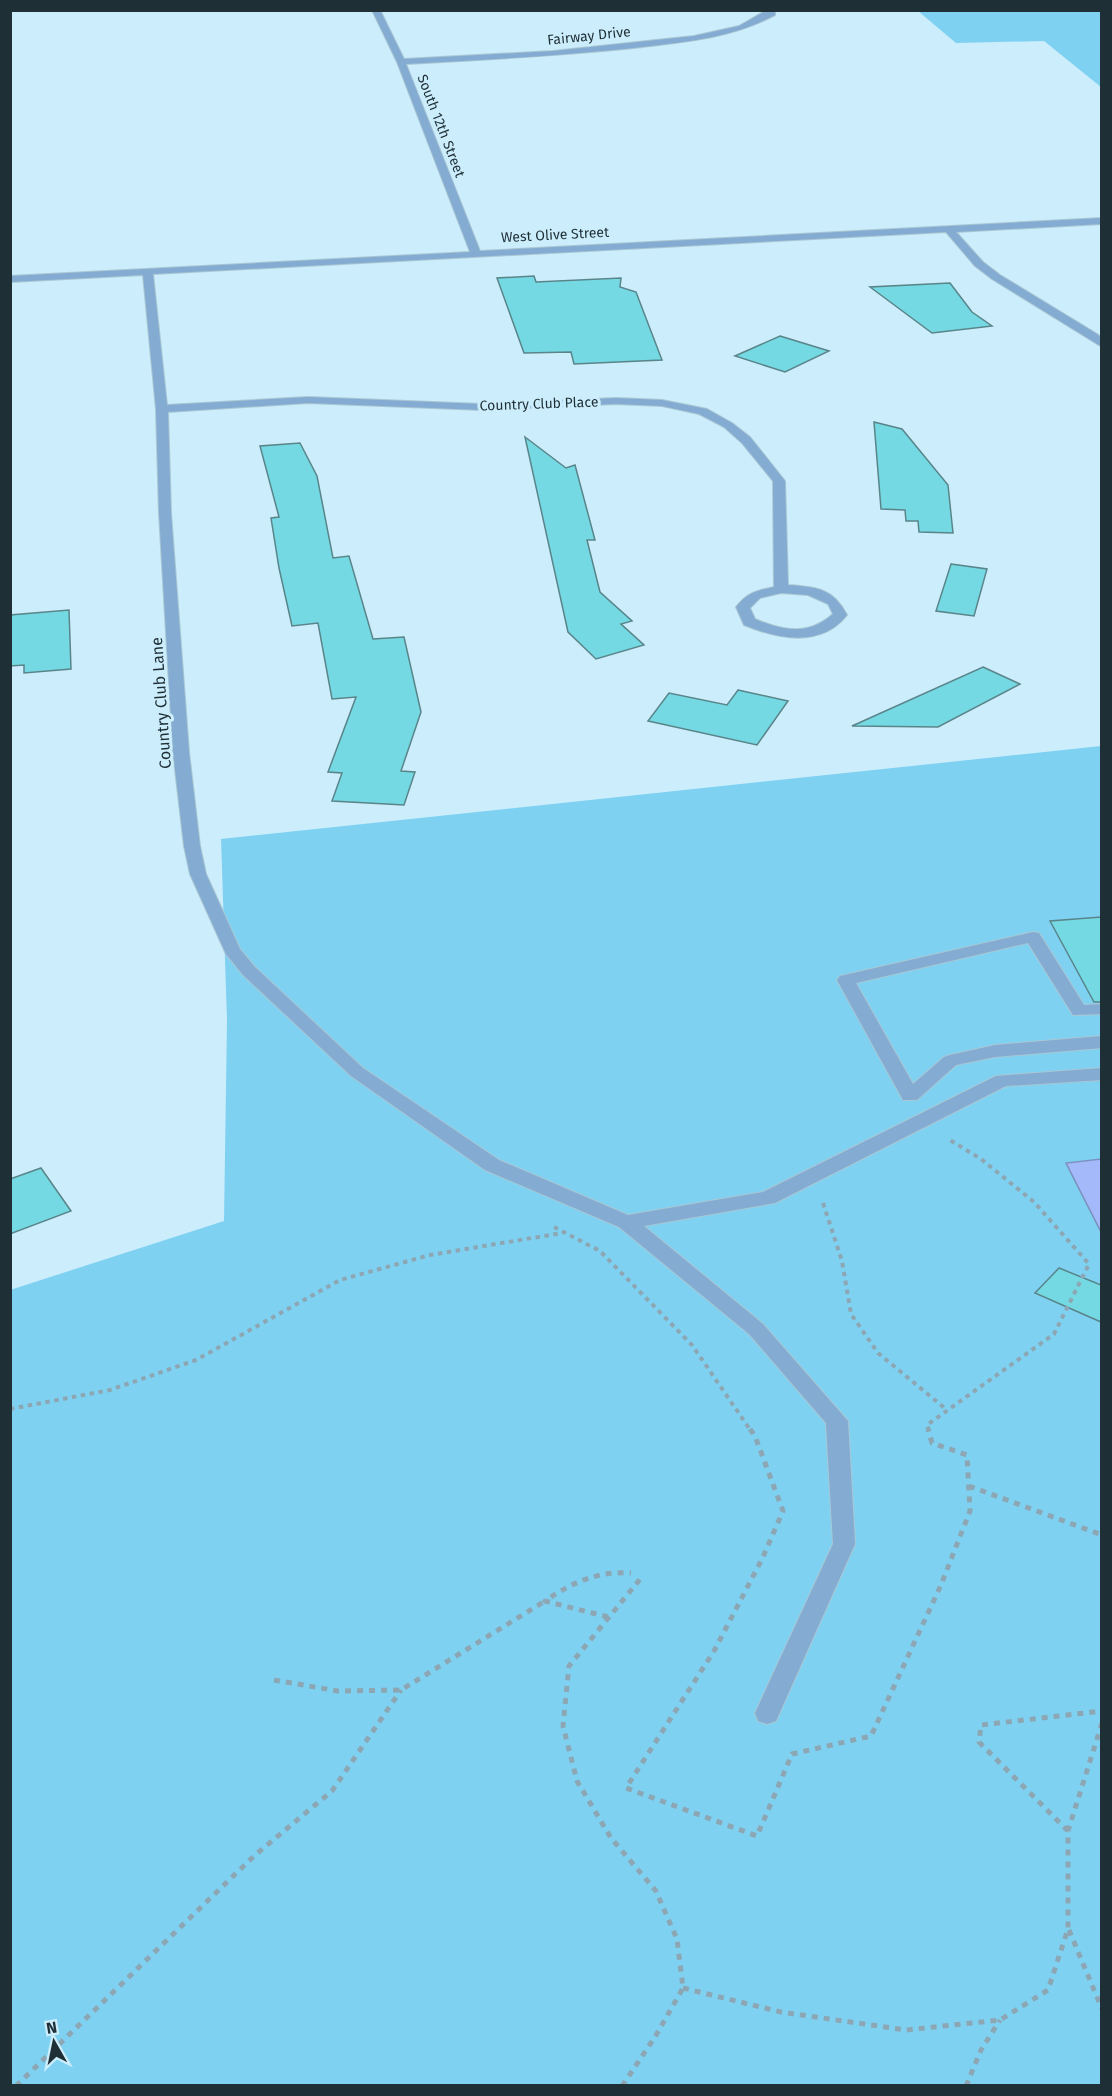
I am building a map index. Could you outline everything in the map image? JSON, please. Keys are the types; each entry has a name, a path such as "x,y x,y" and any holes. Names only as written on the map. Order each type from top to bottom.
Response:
{"street":[{"name":"South 12th Street","path":"376,10 401,62 476,253"},
{"name":"Fairway Drive","path":"401,62 575,53 712,36 753,25 772,14 771,10"},
{"name":"West Olive Street","path":"10,279 1101,222"},
{"path":"948,229 980,264 996,277 1093,336 1101,344"},
{"name":"Country Club Lane","path":"148,272 162,408 165,513 181,752 192,846 198,874 232,950 249,971 357,1072 492,1166 626,1222 756,1329 837,1420 844,1544 767,1713"},
{"name":"Country Club Place","path":"162,408 308,400 482,407 616,401 662,403 703,411 729,425 749,442 779,481 781,589"},
{"path":"781,589 810,591 833,601 840,615 828,628 803,634 772,632 750,622 743,607 755,595 781,589"},
{"path":"1101,1009 1079,1011 1033,937 846,980 910,1096 950,1061 995,1051 1101,1042"},
{"path":"626,1222 768,1198 1002,1080 1101,1074"}],"path":[{"path":"10,1409 110,1390 196,1360 340,1280 430,1255 574,1231"},
{"path":"969,1486 1101,1535"},
{"path":"16,2085 254,1856 332,1791 401,1690 573,1582 609,1570 631,1573"},
{"path":"622,2085 655,2037 683,1988 677,1939 656,1891 611,1838 577,1781 563,1726 569,1666 641,1578"},
{"path":"545,1601 608,1617"},
{"path":"273,1680 338,1691 401,1690"},
{"path":"1068,1831 979,1742 981,1725 1101,1711"},
{"path":"966,2085 981,2050 1000,2020 1048,1990 1068,1929 1068,1831 1101,1724"},
{"path":"1068,1929 1101,2009"},
{"path":"683,1988 780,2012 906,2030 1000,2020"}],"shaded area":[{"path":"918,11 1101,11 1101,87 1044,41 956,43"},
{"path":"1101,746 1101,2085 11,2085 10,1290 224,1221 227,1020 221,839"},
{"path":"1101,1159 1102,1232 1066,1163"}],"building":[{"path":"534,276 536,282 621,278 620,287 636,292 662,360 574,364 571,352 524,353 497,278"},
{"path":"950,283 972,312 992,326 932,333 870,287"},
{"path":"780,336 829,351 785,372 735,356"},
{"path":"874,422 902,429 948,485 953,533 919,532 918,521 906,521 905,510 881,509"},
{"path":"525,437 566,468 575,465 595,540 587,540 600,592 632,621 621,624 644,645 596,659 568,632"},
{"path":"300,443 317,476 333,558 349,556 373,639 404,637 421,712 401,771 415,772 404,805 332,801 342,773 328,772 356,697 332,699 318,623 292,626 271,518 279,517 260,446"},
{"path":"951,564 987,569 974,616 936,611"},
{"path":"69,610 71,669 24,673 24,665 10,666 10,615"},
{"path":"983,667 1020,684 938,727 852,726"},
{"path":"738,690 788,701 757,745 648,721 669,693 727,705"},
{"path":"1101,917 1101,1002 1094,1002 1050,921"},
{"path":"41,1168 71,1211 10,1234 10,1179"},
{"path":"1059,1268 1101,1285 1101,1322 1035,1293"}]}
